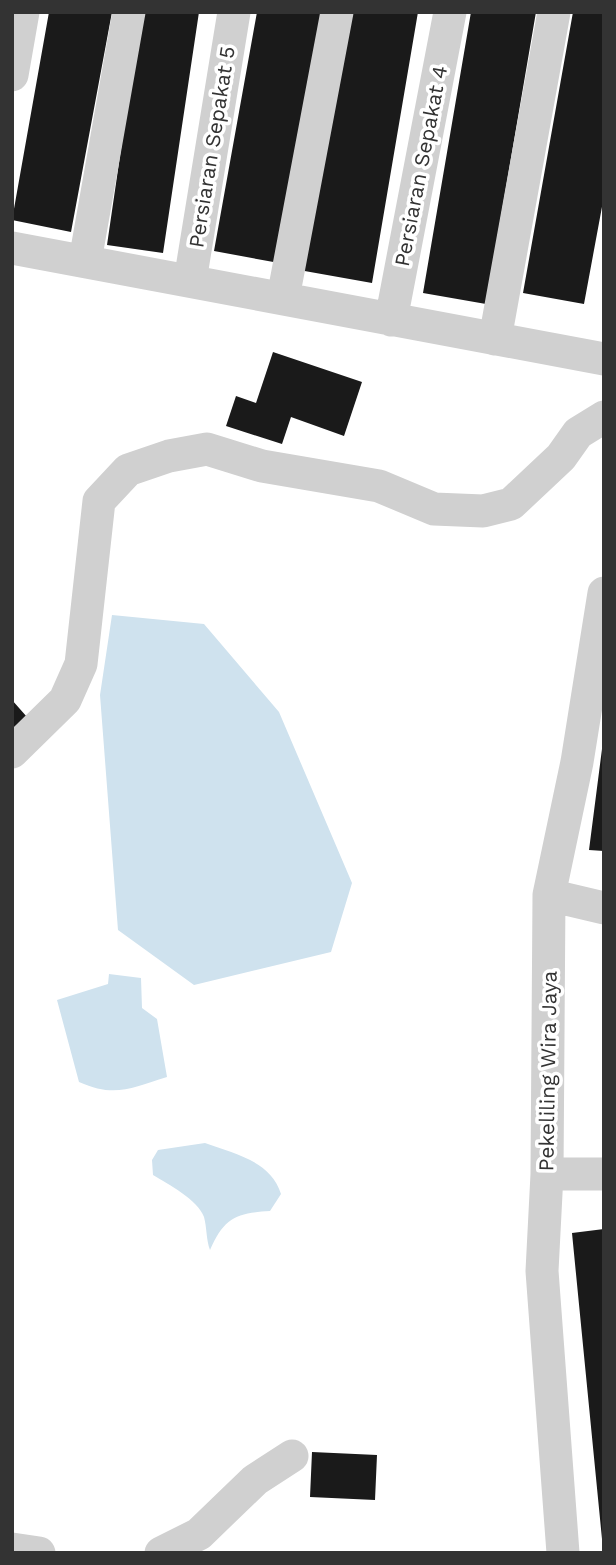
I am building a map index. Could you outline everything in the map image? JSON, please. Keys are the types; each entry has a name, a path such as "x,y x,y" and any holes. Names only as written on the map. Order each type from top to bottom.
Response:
{"street":[{"path":"12,75 23,12"},
{"path":"85,261 129,12"},
{"name":"Persiaran Sepakat 5","path":"190,281 234,12"},
{"path":"283,298 337,12"},
{"name":"Persiaran Sepakat 4","path":"391,320 450,12"},
{"path":"495,339 555,12"},
{"path":"12,248 495,339 603,355"},
{"path":"12,752 65,701 81,663 99,502 128,470 169,456 207,449 262,466 379,486 434,509 483,511 511,504 561,457 578,433 604,417"},
{"name":"Pekeliling Wira Jaya","path":"563,1553 542,1271 547,1174 549,895 578,762 604,593"},
{"path":"549,895 604,908"},
{"path":"547,1174 604,1174"},
{"path":"161,1553 199,1534 255,1480 292,1456"},
{"path":"12,1549 39,1553"}],"water":[{"path":"112,615 204,624 279,712 352,883 331,952 194,985 118,930 100,695"},
{"path":"109,974 141,978 142,1008 157,1019 167,1077 123,1090 103,1090 79,1082 57,1000 108,984"},
{"path":"205,1143 240,1155 260,1166 276,1183 281,1194 270,1211 248,1213 232,1219 220,1231 210,1250 201,1211 182,1193 153,1175 152,1160 158,1150"}],"building":[{"path":"49,12 112,12 71,232 12,220"},
{"path":"141,12 199,12 163,253 107,245"},
{"path":"257,12 324,12 279,263 214,251"},
{"path":"342,12 418,12 372,283 299,270"},
{"path":"471,12 536,12 486,304 423,293"},
{"path":"573,12 604,12 604,196 584,304 523,293"},
{"path":"273,352 362,382 344,436 291,417 282,444 226,426 236,396 256,403"},
{"path":"12,700 27,717 12,730"},
{"path":"604,749 604,851 589,850"},
{"path":"604,1229 604,1539 602,1539 572,1233"},
{"path":"312,1452 377,1455 375,1500 310,1497"}]}
